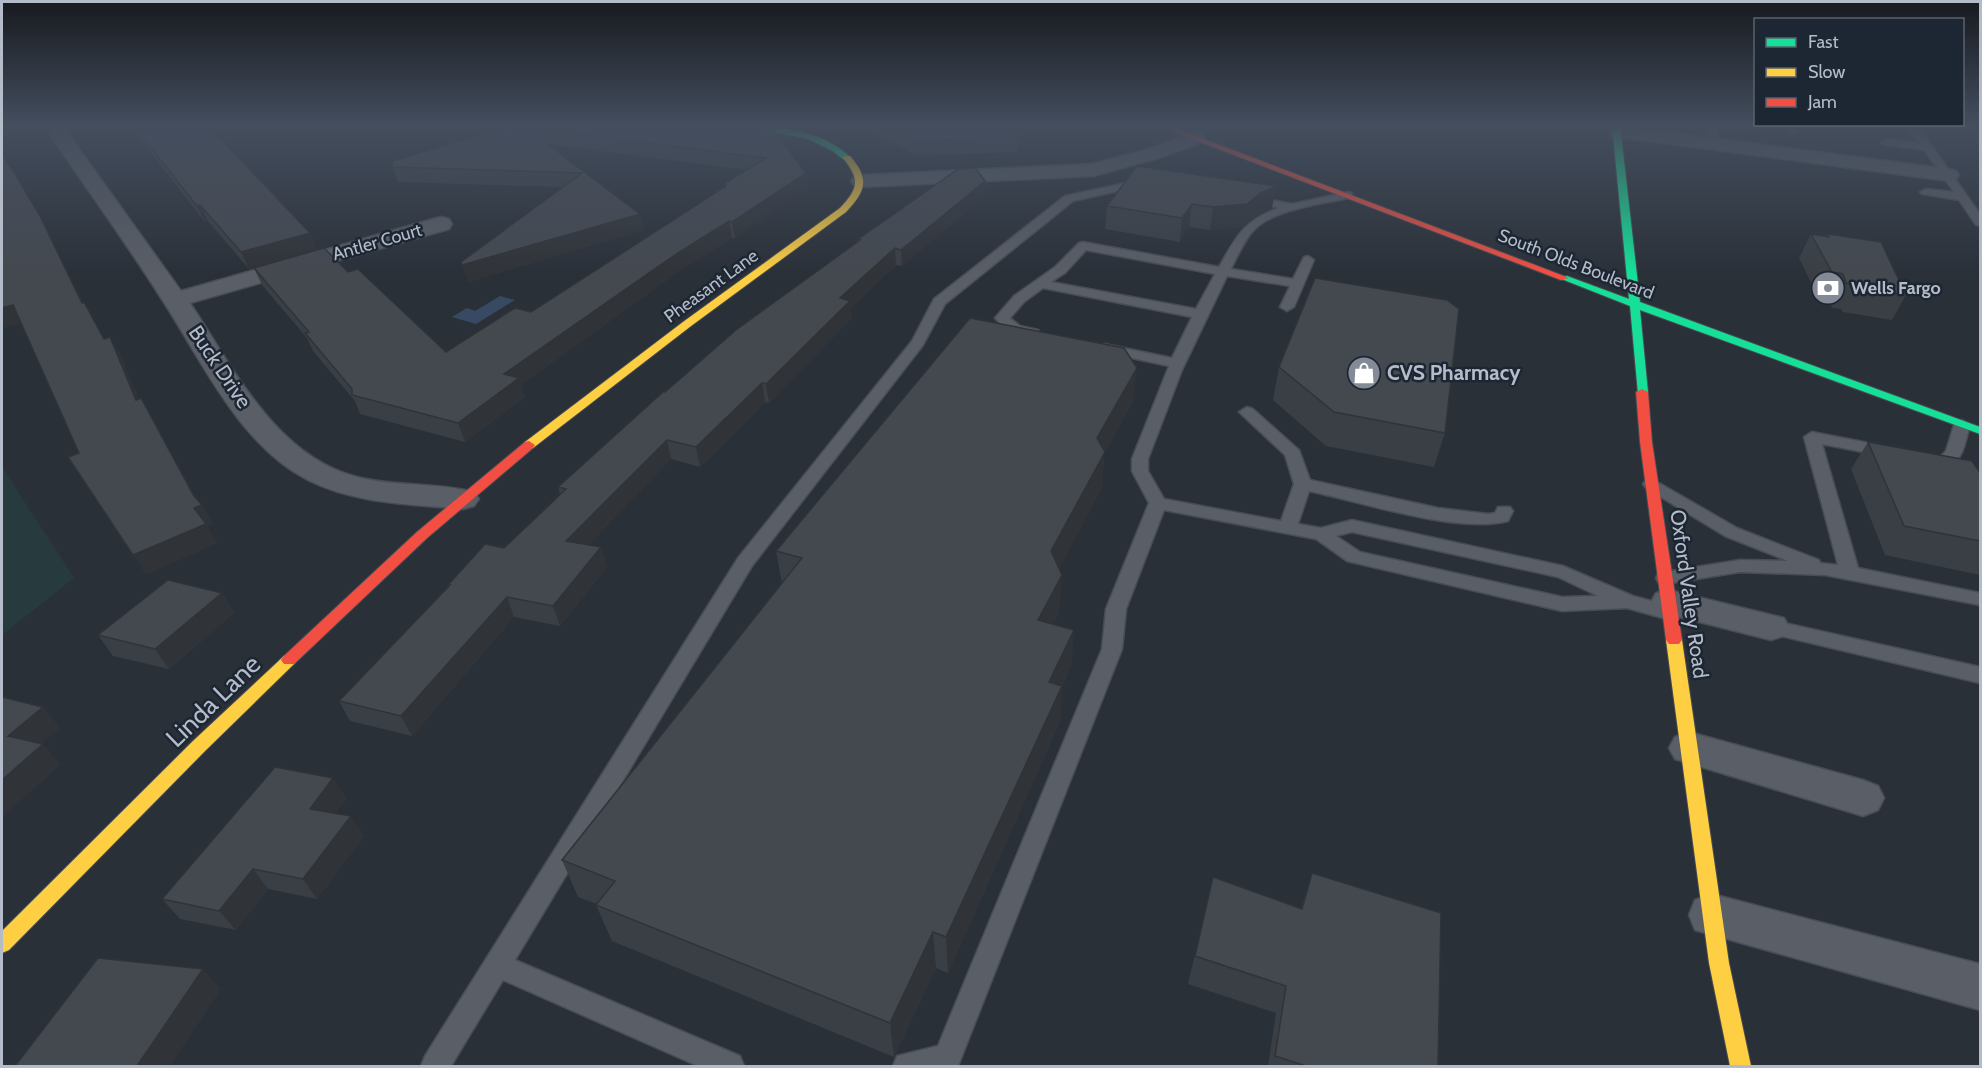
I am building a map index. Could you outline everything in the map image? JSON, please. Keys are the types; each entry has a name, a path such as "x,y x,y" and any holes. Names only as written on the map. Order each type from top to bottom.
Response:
{"street":[{"name":"Buck Drive","path":"88,175 175,300 240,402 283,450 317,473 345,483 387,491 463,499"},
{"path":"859,175 861,181 1032,175"},
{"name":"South Olds Boulevard","path":"1294,175 1634,306 1980,431"},
{"name":"Oxford Valley Road","path":"1622,175 1652,484 1719,963 1741,1066"},
{"name":"Pheasant Lane","path":"463,499 516,455 678,332 841,213 855,197 861,181"},
{"name":"Antler Court","path":"175,300 441,224"},
{"name":"Linda Lane","path":"2,944 199,746 463,499"},
{"path":"1668,598 1771,627"},
{"path":"1689,748 1863,798"},
{"path":"1712,915 1980,987"}],"lane":[{"path":"1949,175 1980,222"},
{"path":"435,1066 745,562 918,342 939,302 1069,198 1144,181 1166,184"},
{"path":"1926,192 1963,197"},
{"path":"1232,194 1294,208"},
{"path":"1158,503 1140,471 1140,459 1176,363 1223,272 1252,225 1294,208 1348,195"},
{"path":"1049,336 1015,329 1002,318 1019,299 1060,270 1083,246 1297,283"},
{"path":"1287,307 1308,260"},
{"path":"1041,284 1200,314"},
{"path":"1096,346 1176,363"},
{"path":"1247,412 1293,453 1303,484 1288,527"},
{"path":"1850,573 1812,437 1944,462 1954,453 1962,424"},
{"path":"1947,459 1964,469"},
{"path":"1303,484 1478,520 1496,520 1502,517 1504,511"},
{"path":"1652,484 1731,532 1825,569"},
{"path":"1158,503 1321,534 1354,557 1562,604 1668,598 1740,566 1825,569 1980,599"},
{"path":"907,1066 947,1058 1112,649 1116,609 1158,503"},
{"path":"1321,534 1352,526 1563,572 1627,602"},
{"path":"1771,627 1980,675"},
{"path":"498,965 730,1066"}],"green space":[{"path":"2,467 74,578 2,635"}],"water":[{"path":"500,296 515,300 476,324 452,317 467,308 475,311"}],"building":[{"path":"2,175 16,175 40,216 82,303 84,302 104,339 110,337 136,400 141,398 194,496 202,505 194,508 206,524 133,555 68,457 79,453 13,305 2,308"},
{"path":"172,175 255,175 310,233 241,252 200,205 197,206"},
{"path":"579,175 588,175 640,214 462,265 461,262"},
{"path":"738,175 803,175 732,222 729,221 675,255 504,374 519,378 458,423 352,395 352,389 305,333 309,332 254,268 324,248 348,272 358,269 446,352 515,308 531,312 726,186 725,183"},
{"path":"950,175 980,175 985,181 901,250 895,248 840,298 850,301 766,384 762,383 696,447 667,440 566,541 601,547 553,606 507,597 401,716 339,701 450,585 448,585 485,544 504,548 566,489 558,487 663,392 736,330 860,240 857,240"},
{"path":"1130,175 1198,175 1276,186 1261,193 1247,204 1213,207 1192,204 1182,218 1107,206"},
{"path":"1811,234 1829,237 1828,234 1881,242 1906,295 1846,283 1843,274 1832,272"},
{"name":"CVS Pharmacy","path":"1315,278 1447,300 1459,309 1445,433 1334,412 1279,367"},
{"path":"970,318 1124,348 1137,368 1097,438 1105,452 1051,551 1062,575 1038,620 1074,630 1049,682 1062,686 946,937 933,932 890,1023 596,905 615,881 562,860 802,558 776,551"},
{"path":"1868,442 1972,461 1980,473 1980,541 1904,526"},
{"path":"168,580 222,593 155,649 98,635"},
{"path":"2,697 43,707 8,736 43,744 2,780"},
{"path":"275,767 333,778 310,809 351,816 303,879 253,869 219,911 162,899"},
{"path":"1312,873 1441,913 1438,1066 1306,1066 1275,1056 1286,986 1195,956 1213,877 1302,909"},
{"path":"98,958 203,969 137,1066 15,1066"}],"traffic: fast":[{"path":"1622,175 1642,392"},
{"path":"1564,278 1980,431"}],"traffic: slow":[{"path":"529,445 687,324 843,210 858,190 860,184 858,175"},
{"path":"1674,640 1719,963 1741,1066"},
{"path":"2,944 199,746 289,660"}],"traffic: jam":[{"path":"1292,175 1564,278"},
{"path":"1642,392 1646,442 1674,640"},
{"path":"289,660 422,535 529,445"}],"place":[{"name":"Wells Fargo","path":"1828,288"},
{"name":"CVS Pharmacy","path":"1364,373"}]}
